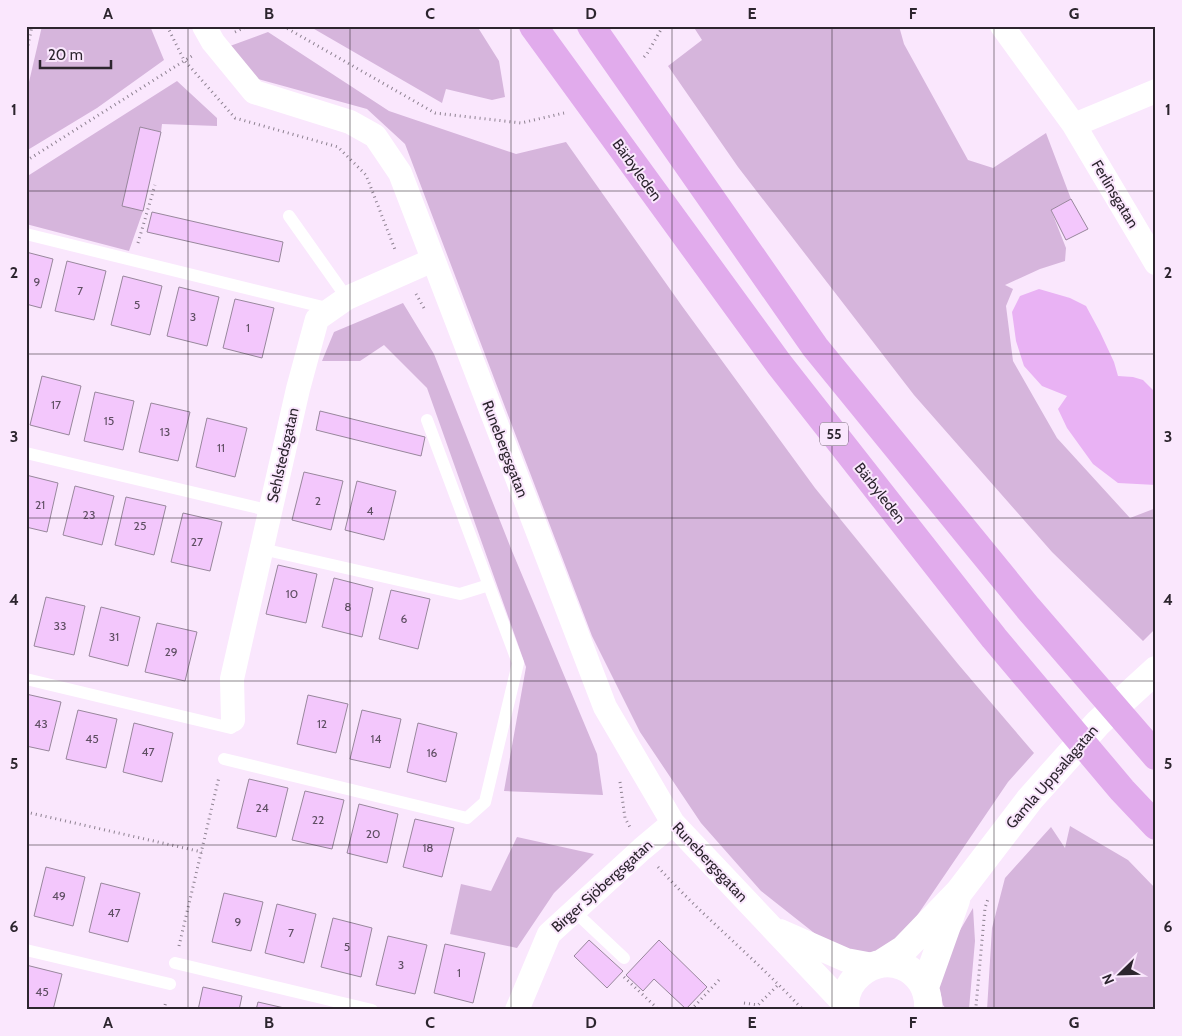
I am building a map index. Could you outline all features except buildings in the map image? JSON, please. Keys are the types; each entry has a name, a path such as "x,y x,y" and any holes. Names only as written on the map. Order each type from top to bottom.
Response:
{"main road":[{"name":"Bärbyleden","path":"533,26 786,372 994,638 1122,790 1156,826"},
{"name":"55","path":"591,26 815,347 1028,608 1156,756"}],"street":[{"name":"Ferlinsgatan","path":"1002,26 1074,125 1156,263"},
{"name":"Runebergsgatan","path":"208,34 254,92 350,122 375,136 400,173 605,707 673,823 846,1008"},
{"path":"1074,125 1156,91"},
{"name":"Sehlstedsgatan","path":"232,724 232,679 298,389 317,319 339,303 433,260"},
{"name":"Gamla Uppsalagatan","path":"846,1008 847,991 860,972 904,949 959,892 1030,799 1098,723 1156,670"},
{"name":"Birger Sjöbergsgatan","path":"517,1010 549,934 673,823"},
{"name":"Gamla Uppsalagatan","path":"929,1002 959,892"},
{"name":"Runebergsgatan","path":"769,926 846,960 877,964"},
{"path":"877,964 896,964 917,975 929,1002"}],"lane":[{"path":"289,216 339,303"},
{"path":"26,234 134,260 339,303"},
{"path":"224,759 467,818 486,802 518,663 427,420"},
{"path":"26,453 270,511"},
{"path":"262,549 460,594 489,585"},
{"path":"26,679 232,724"},
{"path":"574,911 624,958"},
{"path":"26,950 170,984"},
{"path":"175,963 372,1010"}],"path":[{"path":"26,55 32,26"},
{"path":"167,26 184,60 235,118 338,147 366,175 405,272 428,316"},
{"path":"26,161 184,60 208,34 248,26"},
{"path":"283,26 434,113 521,123"},
{"path":"134,260 155,185"},
{"path":"175,963 224,759"},
{"path":"620,779 625,818 642,849 670,880 779,984 803,1010"},
{"path":"26,812 202,852"},
{"path":"974,1010 976,1006 985,908 990,892"},
{"path":"624,958 626,970 623,975 659,1010"},
{"path":"691,1010 719,980"},
{"path":"164,1010 170,984"},
{"path":"744,1003 758,1005 779,984"}],"shaded area":[{"path":"42,26 150,26 164,60 97,108 26,151 26,95"},
{"path":"309,26 477,26 499,61 505,97 492,100 446,89 442,103"},
{"path":"693,26 899,26 904,44 968,160 993,168 1046,133 1071,199 1051,210 1066,248 1065,261 1040,269 1005,285 1013,289 1006,306 1013,361 1057,438 1130,518 1156,508 1156,628 1143,641 1052,552 914,395 738,167 668,66 702,40"},
{"path":"268,32 389,111 516,154 566,142 682,306 815,488 958,664 1034,753 1008,782 897,943 869,955 841,950 818,936 761,891 701,823 640,732 592,636 405,144 367,109 258,79 230,46"},
{"path":"177,81 217,118 217,126 162,124 161,132 140,127 143,211 129,251 26,224 26,177"},
{"path":"1039,289 1070,298 1086,306 1114,362 1118,376 1143,380 1156,393 1156,485 1118,483 1093,464 1067,428 1058,409 1067,396 1042,386 1024,366 1016,341 1012,312 1020,296"},
{"path":"403,303 434,354 512,551 597,754 603,795 504,791 526,667 427,388 384,345 360,361 322,361 334,332"},
{"path":"1070,826 1128,860 1156,889 1156,1010 987,1010 992,928 1005,878 1051,827 1065,848"},
{"path":"517,837 594,854 554,893 517,948 450,934 461,884 491,891"},
{"path":"973,908 975,941 969,1009 947,1010 943,1005 938,982 943,959"}]}
